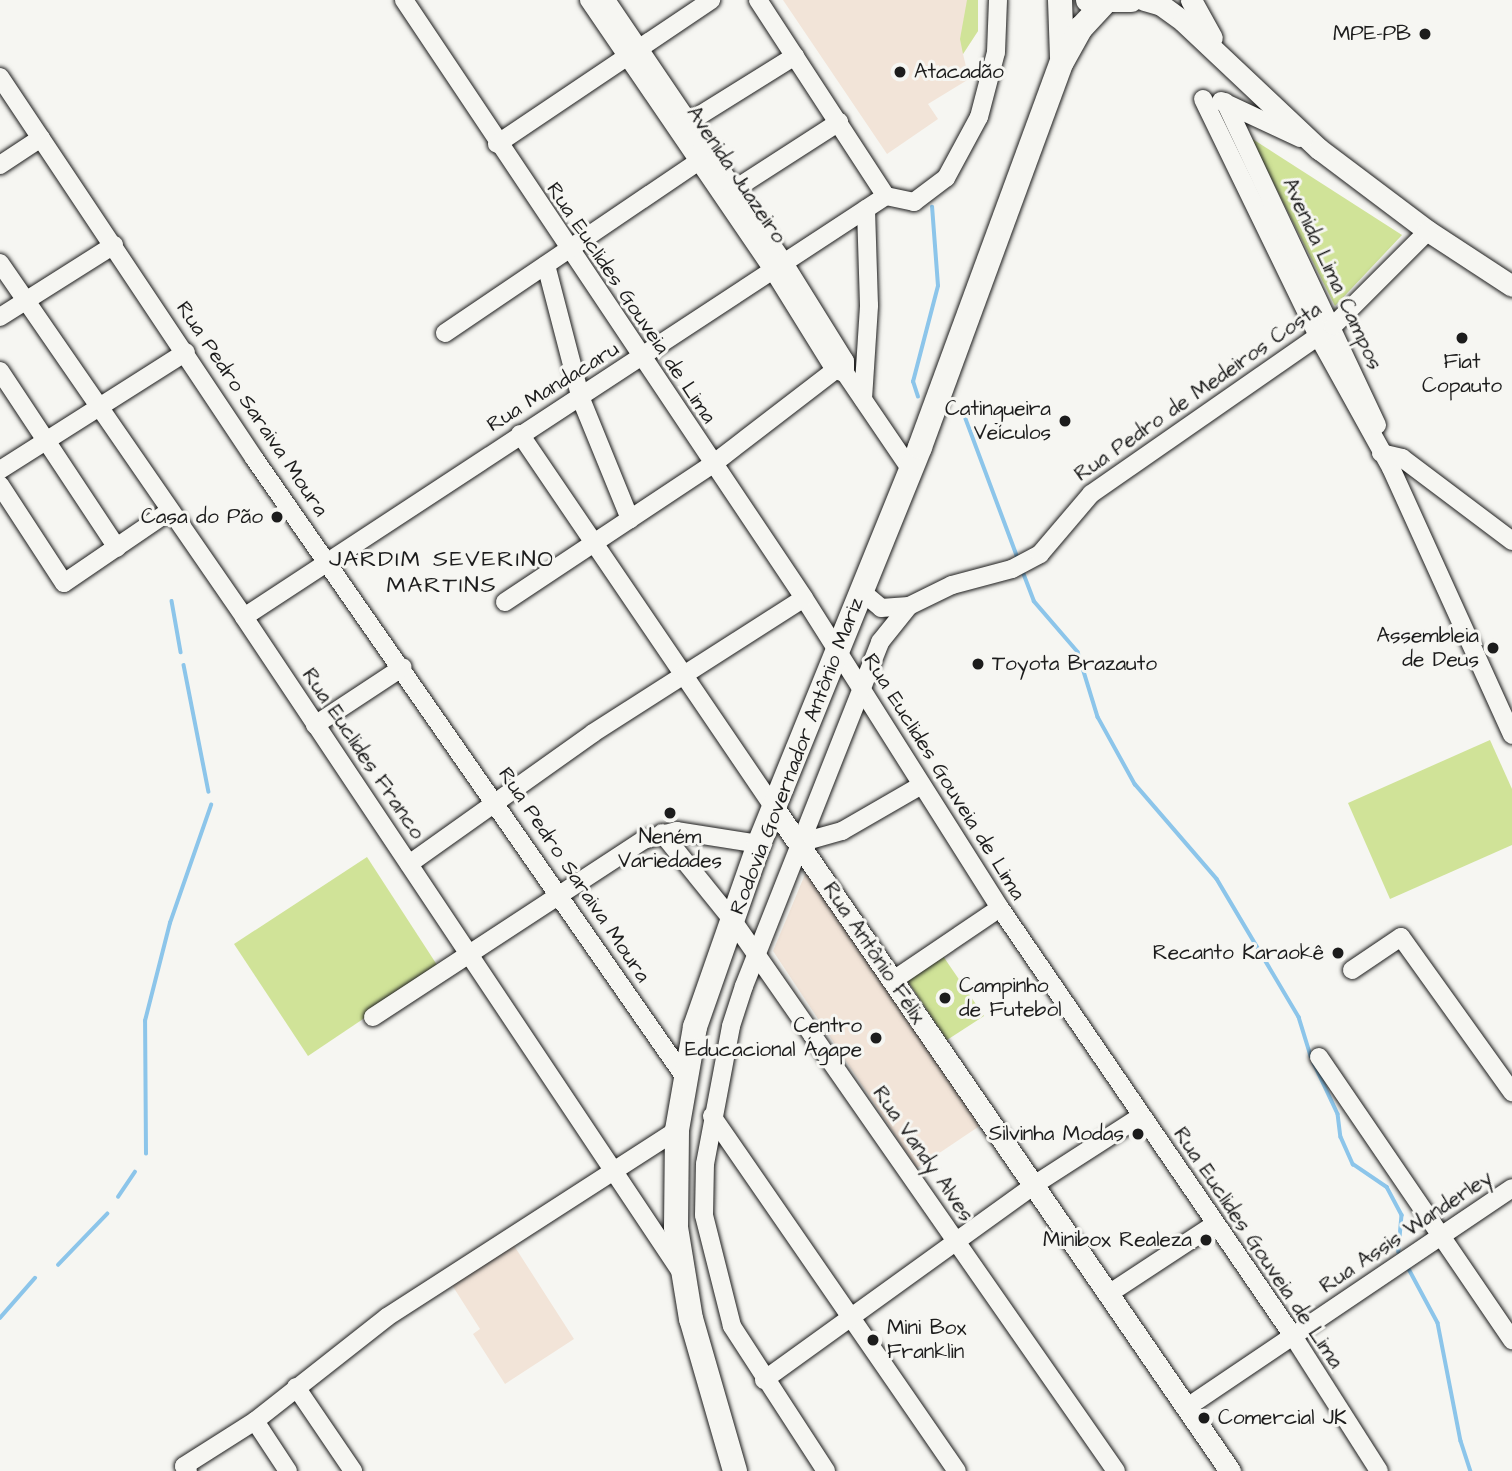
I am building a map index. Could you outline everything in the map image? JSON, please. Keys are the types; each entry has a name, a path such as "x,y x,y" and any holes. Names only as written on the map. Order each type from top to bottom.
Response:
{"highway":[{"name":"Rodovia Governador Antônio Mariz","path":"1060,0 1062,62"},
{"path":"1096,2 1131,0"},
{"name":"Rodovia Governador Antônio Mariz","path":"735,1471 683,1275 674,1183 684,1076 708,987 759,844 911,470 1062,62 1096,2"}],"main road":[{"path":"1144,0 1172,11 1319,149 1428,231 1512,286"},
{"path":"1191,0 1233,68"},
{"name":"Rua Antônio Félix","path":"774,807 1230,1471"}],"street":[{"name":"Avenida Juazeiro","path":"589,0 689,122 735,189 840,371 863,399 911,470"},
{"name":"Avenida Juazeiro","path":"606,0 634,53 699,160 779,267"},
{"path":"497,144 711,0"},
{"path":"758,0 890,198"},
{"name":"Rua Mandacaru","path":"244,617 866,209 890,198 914,202 937,187 971,132 991,75 998,0"},
{"name":"Rua Euclides Gouveia de Lima","path":"405,5 804,598 920,786 1000,908 1293,1336 1379,1471"},
{"path":"689,122 795,56"},
{"name":"Rua Pedro Saraiva Moura","path":"0,77 328,562 684,1076"},
{"name":"Avenida Lima Campos","path":"1268,211 1203,99 1225,102 1268,211 1387,458 1512,735"},
{"path":"1225,102 1319,149"},
{"path":"735,189 839,122"},
{"path":"0,165 41,138"},
{"path":"445,332 699,160"},
{"path":"863,399 869,305 866,209"},
{"name":"Rua Pedro de Medeiros Costa","path":"860,688 880,642 909,606 952,585 1019,566 1051,542 1091,494 1326,332 1428,231"},
{"path":"0,317 28,302 114,245"},
{"name":"Rua Euclides Franco","path":"0,263 168,512 244,617 616,1170 683,1275"},
{"path":"546,265 580,399 629,519"},
{"path":"0,470 186,352"},
{"path":"505,602 713,464 840,371"},
{"path":"0,372 117,548"},
{"name":"Rua Antônio Félix","path":"520,434 774,807"},
{"path":"1387,458 1443,488 1512,541"},
{"path":"0,485 64,583 168,512"},
{"path":"861,591 881,608 909,606"},
{"path":"409,864 498,804 593,733 804,598"},
{"path":"315,725 403,667"},
{"path":"826,1471 764,1380 732,1326 704,1215 712,1116 731,1026 860,688"},
{"path":"799,843 842,831 920,786"},
{"path":"373,1017 623,852 662,833 720,835 759,844"},
{"name":"Rua Vandy Alves","path":"662,833 758,956 1116,1471"},
{"path":"891,981 1000,908"},
{"path":"1352,970 1401,937 1512,1092"},
{"path":"1319,1057 1512,1340"},
{"path":"764,1380 852,1320 1034,1185 1141,1115"},
{"path":"712,1116 957,1471"},
{"path":"188,1471 184,1466 255,1420 387,1317 677,1130"},
{"name":"Rua Assis Wanderley","path":"1186,1408 1512,1188"},
{"path":"1110,1293 1215,1224"},
{"path":"296,1387 353,1471"},
{"path":"255,1420 288,1471"}],"shaded area":[{"name":"Atacadão","path":"783,0 978,0 978,31 963,54 969,79 928,104 938,119 887,154"},
{"name":"Centro Educacional Ágape","path":"806,872 981,1125 917,1168 773,951"},
{"path":"513,1244 574,1339 505,1384 473,1334 480,1329 452,1285"}],"green space":[{"path":"967,0 978,0 978,31 963,54 960,39"},
{"path":"1251,138 1402,235 1335,306"},
{"path":"1490,740 1512,789 1512,845 1390,899 1348,803"},
{"path":"367,857 439,968 308,1056 234,944"},
{"name":"Campinho de Futebol","path":"943,956 984,1016 947,1040 907,980"}],"waterway":[{"path":"918,397 913,382 938,286 932,207"},
{"path":"966,419 1018,558"},
{"path":"1022,569 1034,601 1078,652 1098,717 1135,784 1217,879 1299,1017 1311,1056"},
{"path":"172,601 181,652"},
{"path":"184,665 209,792"},
{"path":"146,1154 145,1021 170,923 211,805"},
{"path":"1314,1063 1338,1114 1341,1137 1353,1164 1387,1187 1402,1215 1399,1252"},
{"path":"118,1197 135,1172"},
{"path":"58,1265 107,1214"},
{"path":"1409,1269 1438,1323 1461,1441 1471,1471"},
{"path":"0,1318 35,1278"}],"place":[{"name":"MPE-PB","path":"1425,34"},
{"name":"Atacadão","path":"900,72"},
{"name":"Fiat Copauto","path":"1462,338"},
{"name":"Catingueira Veículos","path":"1065,421"},
{"name":"Casa do Pão","path":"277,517"},
{"name":"Assembleia de Deus","path":"1493,648"},
{"name":"Toyota Brazauto","path":"978,664"},
{"name":"Neném Variedades","path":"670,813"},
{"name":"Recanto Karaokê","path":"1338,953"},
{"name":"Campinho de Futebol","path":"945,998"},
{"name":"Centro Educacional Ágape","path":"876,1038"},
{"name":"Silvinha Modas","path":"1138,1134"},
{"name":"Minibox Realeza","path":"1206,1240"},
{"name":"Mini Box Franklin","path":"873,1340"},
{"name":"Comercial JK","path":"1204,1418"}],"district":[{"name":"JARDIM SEVERINO MARTINS","path":"442,572"}]}
